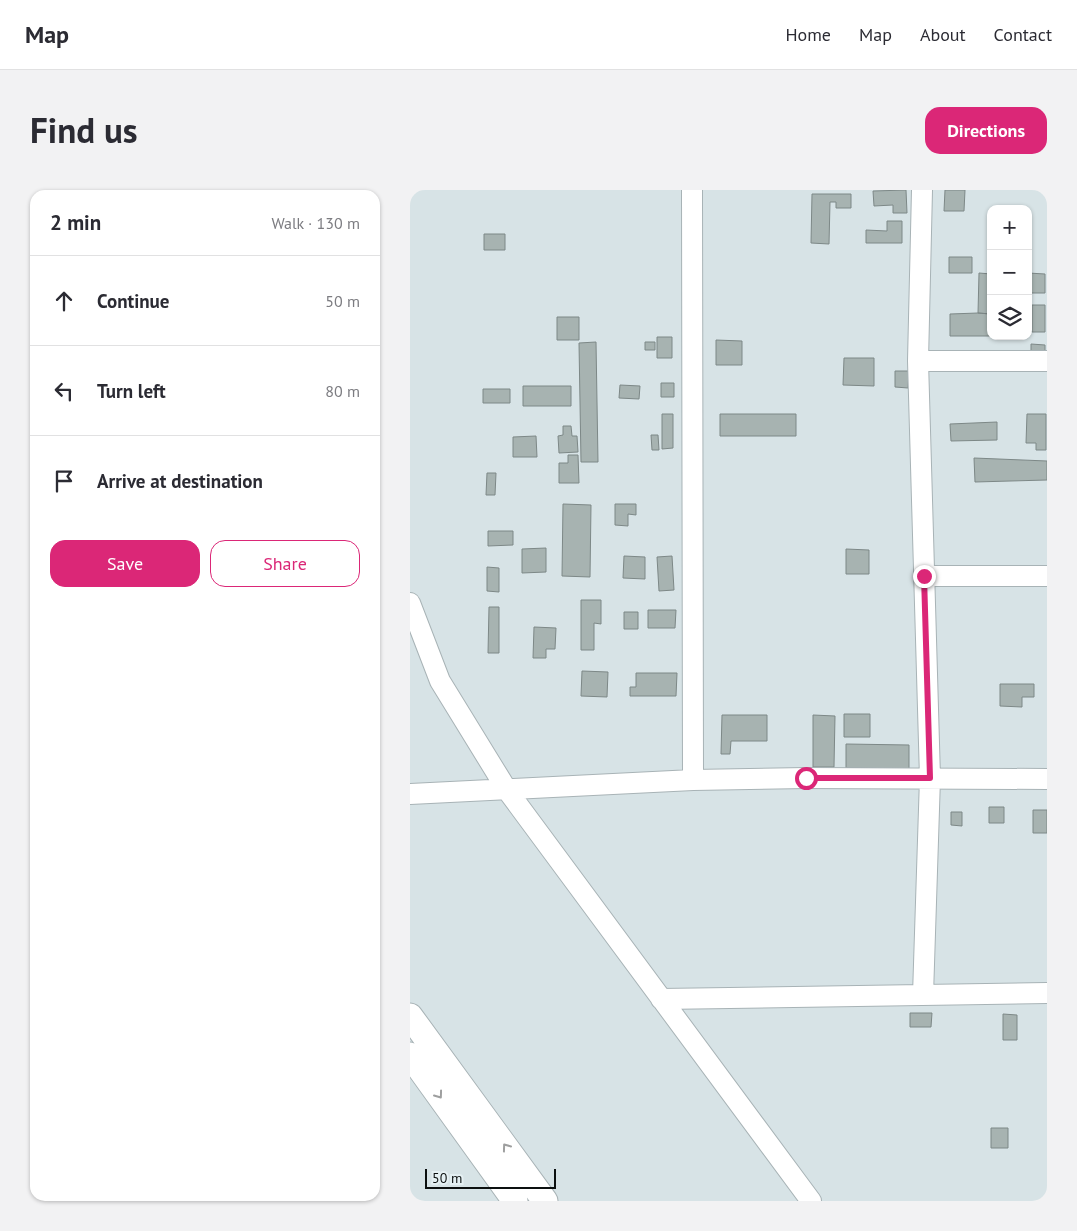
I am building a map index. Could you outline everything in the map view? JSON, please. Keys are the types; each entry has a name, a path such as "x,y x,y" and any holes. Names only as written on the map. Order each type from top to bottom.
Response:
{"main road":[{"path":"410,1016 545,1201"},
{"path":"410,1055 515,1201"}],"street":[{"path":"692,190 693,780"},
{"path":"922,190 918,362 930,778 922,995"},
{"path":"918,362 1047,361"},
{"path":"924,576 1047,576"},
{"path":"410,603 440,681"},
{"path":"410,640 440,681 507,790 812,1201"},
{"path":"410,794 693,780 1047,778"},
{"path":"661,999 1047,993"}],"building":[{"path":"906,190 907,213 893,213 893,205 874,206 873,191"},
{"path":"945,190 965,190 964,211 944,211"},
{"path":"812,194 851,194 851,208 836,208 836,202 830,202 829,244 811,243"},
{"path":"887,221 902,221 902,243 866,243 866,230 887,231"},
{"path":"484,234 505,234 505,250 484,250"},
{"path":"949,257 972,257 972,273 949,273"},
{"path":"979,273 987,274 987,314 978,313"},
{"path":"1032,273 1045,274 1045,293 1032,293"},
{"path":"1032,305 1045,305 1045,332 1032,332"},
{"path":"950,314 987,314 987,336 950,336"},
{"path":"557,317 579,317 579,340 557,340"},
{"path":"657,337 672,337 672,358 657,358"},
{"path":"716,340 742,341 742,365 716,365"},
{"path":"596,342 598,462 581,462 579,343"},
{"path":"645,342 655,342 655,350 645,350"},
{"path":"1031,344 1045,345 1045,355 1031,355"},
{"path":"844,358 874,358 874,386 843,385"},
{"path":"895,371 909,371 908,388 895,387"},
{"path":"661,383 674,383 674,397 661,397"},
{"path":"620,385 640,386 639,399 619,398"},
{"path":"523,386 571,386 571,406 523,406"},
{"path":"483,389 510,389 510,403 483,403"},
{"path":"662,414 673,414 673,448 662,449"},
{"path":"720,414 796,414 796,436 720,436"},
{"path":"1027,414 1046,414 1046,450 1036,450 1036,443 1026,443"},
{"path":"997,422 997,440 951,441 950,424"},
{"path":"563,426 571,426 572,436 577,436 578,452 559,453 558,436 563,435"},
{"path":"651,435 658,435 659,450 652,450"},
{"path":"536,436 537,457 513,457 513,437"},
{"path":"568,455 578,455 579,483 559,483 559,463 568,463"},
{"path":"974,458 1047,461 1047,480 975,482"},
{"path":"487,473 496,473 495,495 486,495"},
{"path":"563,504 591,505 590,577 562,576"},
{"path":"615,504 636,504 636,515 628,514 628,526 615,525"},
{"path":"488,531 513,531 513,545 488,546"},
{"path":"546,548 546,572 522,573 522,549"},
{"path":"846,549 869,550 869,574 846,574"},
{"path":"624,556 645,557 645,579 623,578"},
{"path":"672,556 674,590 659,591 657,557"},
{"path":"487,567 499,568 499,592 487,591"},
{"path":"581,600 601,600 601,624 594,623 594,650 581,650"},
{"path":"489,607 499,607 499,653 488,653"},
{"path":"648,610 676,610 675,628 648,628"},
{"path":"624,612 638,612 638,629 624,629"},
{"path":"534,627 556,628 555,649 546,649 546,658 533,658"},
{"path":"582,671 608,672 607,697 581,696"},
{"path":"636,673 677,673 676,696 630,696 630,687 636,687"},
{"path":"1000,684 1034,684 1034,697 1022,697 1022,707 1000,706"},
{"path":"844,714 870,714 870,737 844,737"},
{"path":"722,715 767,715 767,741 731,741 730,754 721,754"},
{"path":"813,715 835,716 834,767 813,767"},
{"path":"846,744 909,745 909,769 846,768"},
{"path":"989,807 1004,807 1004,823 989,823"},
{"path":"1033,810 1047,810 1047,833 1033,833"},
{"path":"951,812 962,812 962,826 951,825"},
{"path":"910,1013 932,1013 931,1027 910,1027"},
{"path":"1003,1014 1017,1015 1017,1040 1003,1040"},
{"path":"991,1128 1008,1128 1008,1148 991,1148"}],"route":[{"path":"806,778 930,778 924,576"}]}
